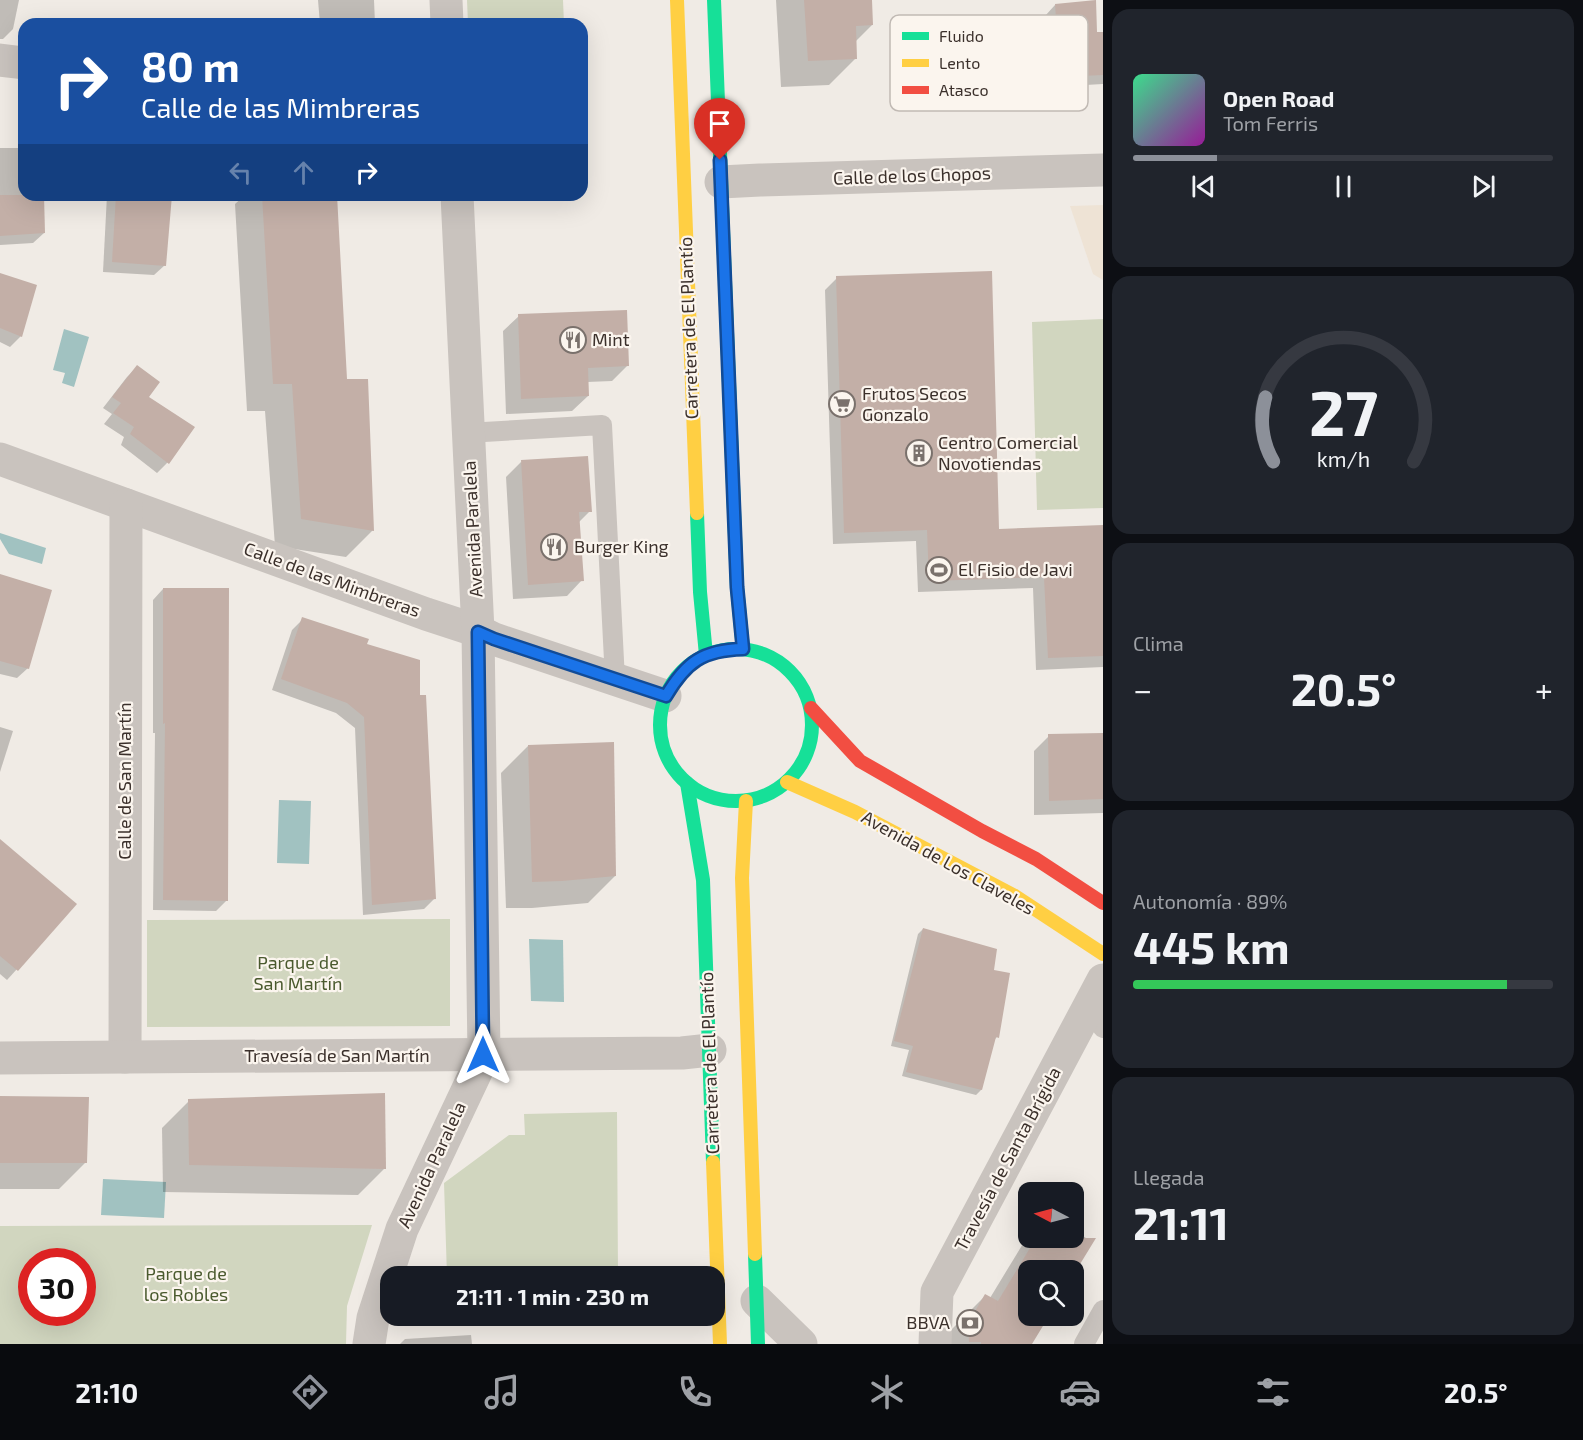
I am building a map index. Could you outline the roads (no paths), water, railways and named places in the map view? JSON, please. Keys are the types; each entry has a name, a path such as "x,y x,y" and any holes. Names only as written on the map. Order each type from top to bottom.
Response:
{"street":[{"path":"446,0 447,18"},
{"name":"Carretera de El Plantío","path":"676,0 700,592 706,655"},
{"path":"714,0 737,587 743,649"},
{"path":"0,60 18,62"},
{"name":"Calle de los Chopos","path":"721,182 1103,170"},
{"name":"Avenida Paralela","path":"369,1344 373,1318 402,1228 483,1055 478,632 457,201"},
{"name":"Calle de las Mimbreras","path":"0,459 494,639 666,696"},
{"name":"Calle de San Martín","path":"125,1057 126,506"},
{"path":"724,649 743,649 767,655 787,667 802,686 811,708 813,728 809,748 801,767 787,782 768,795 746,801 725,801 704,795 687,783 672,765 662,743 660,720 666,696 675,679 689,665 706,655 724,649"},
{"path":"811,708 860,761 981,831 1036,859 1101,899"},
{"name":"Avenida de Los Claveles","path":"787,782 855,812 1015,896 1103,954"},
{"name":"Carretera de El Plantío","path":"687,783 704,880 720,1344"},
{"path":"746,801 742,878 758,1344"},
{"name":"Travesía de Santa Brígida","path":"935,1344 937,1292 1098,1005"},
{"name":"Travesía de San Martín","path":"0,1058 682,1053 710,1050"},
{"path":"757,1301 801,1344"}],"lane":[{"path":"484,432 602,425 615,680"},
{"path":"1084,1344 1103,1310"}],"water":[{"path":"64,329 89,337 74,387 62,383 65,373 53,370"},
{"path":"0,533 46,548 42,564 9,554 0,539"},
{"path":"279,800 311,801 309,864 277,863"},
{"path":"529,939 563,940 564,1002 531,1001"},
{"path":"103,1179 166,1182 164,1218 101,1215"}],"place":[{"name":"Mint","path":"573,340"},
{"name":"Frutos Secos Gonzalo","path":"842,404"},
{"name":"Centro Comercial Novotiendas","path":"919,453"},
{"name":"Burger King","path":"554,547"},
{"name":"El Fisio de Javi","path":"939,570"},
{"name":"BBVA","path":"970,1323"}],"park label":[{"name":"Parque de San Martín","path":"298,973"},
{"name":"Parque de los Robles","path":"186,1284"}]}
